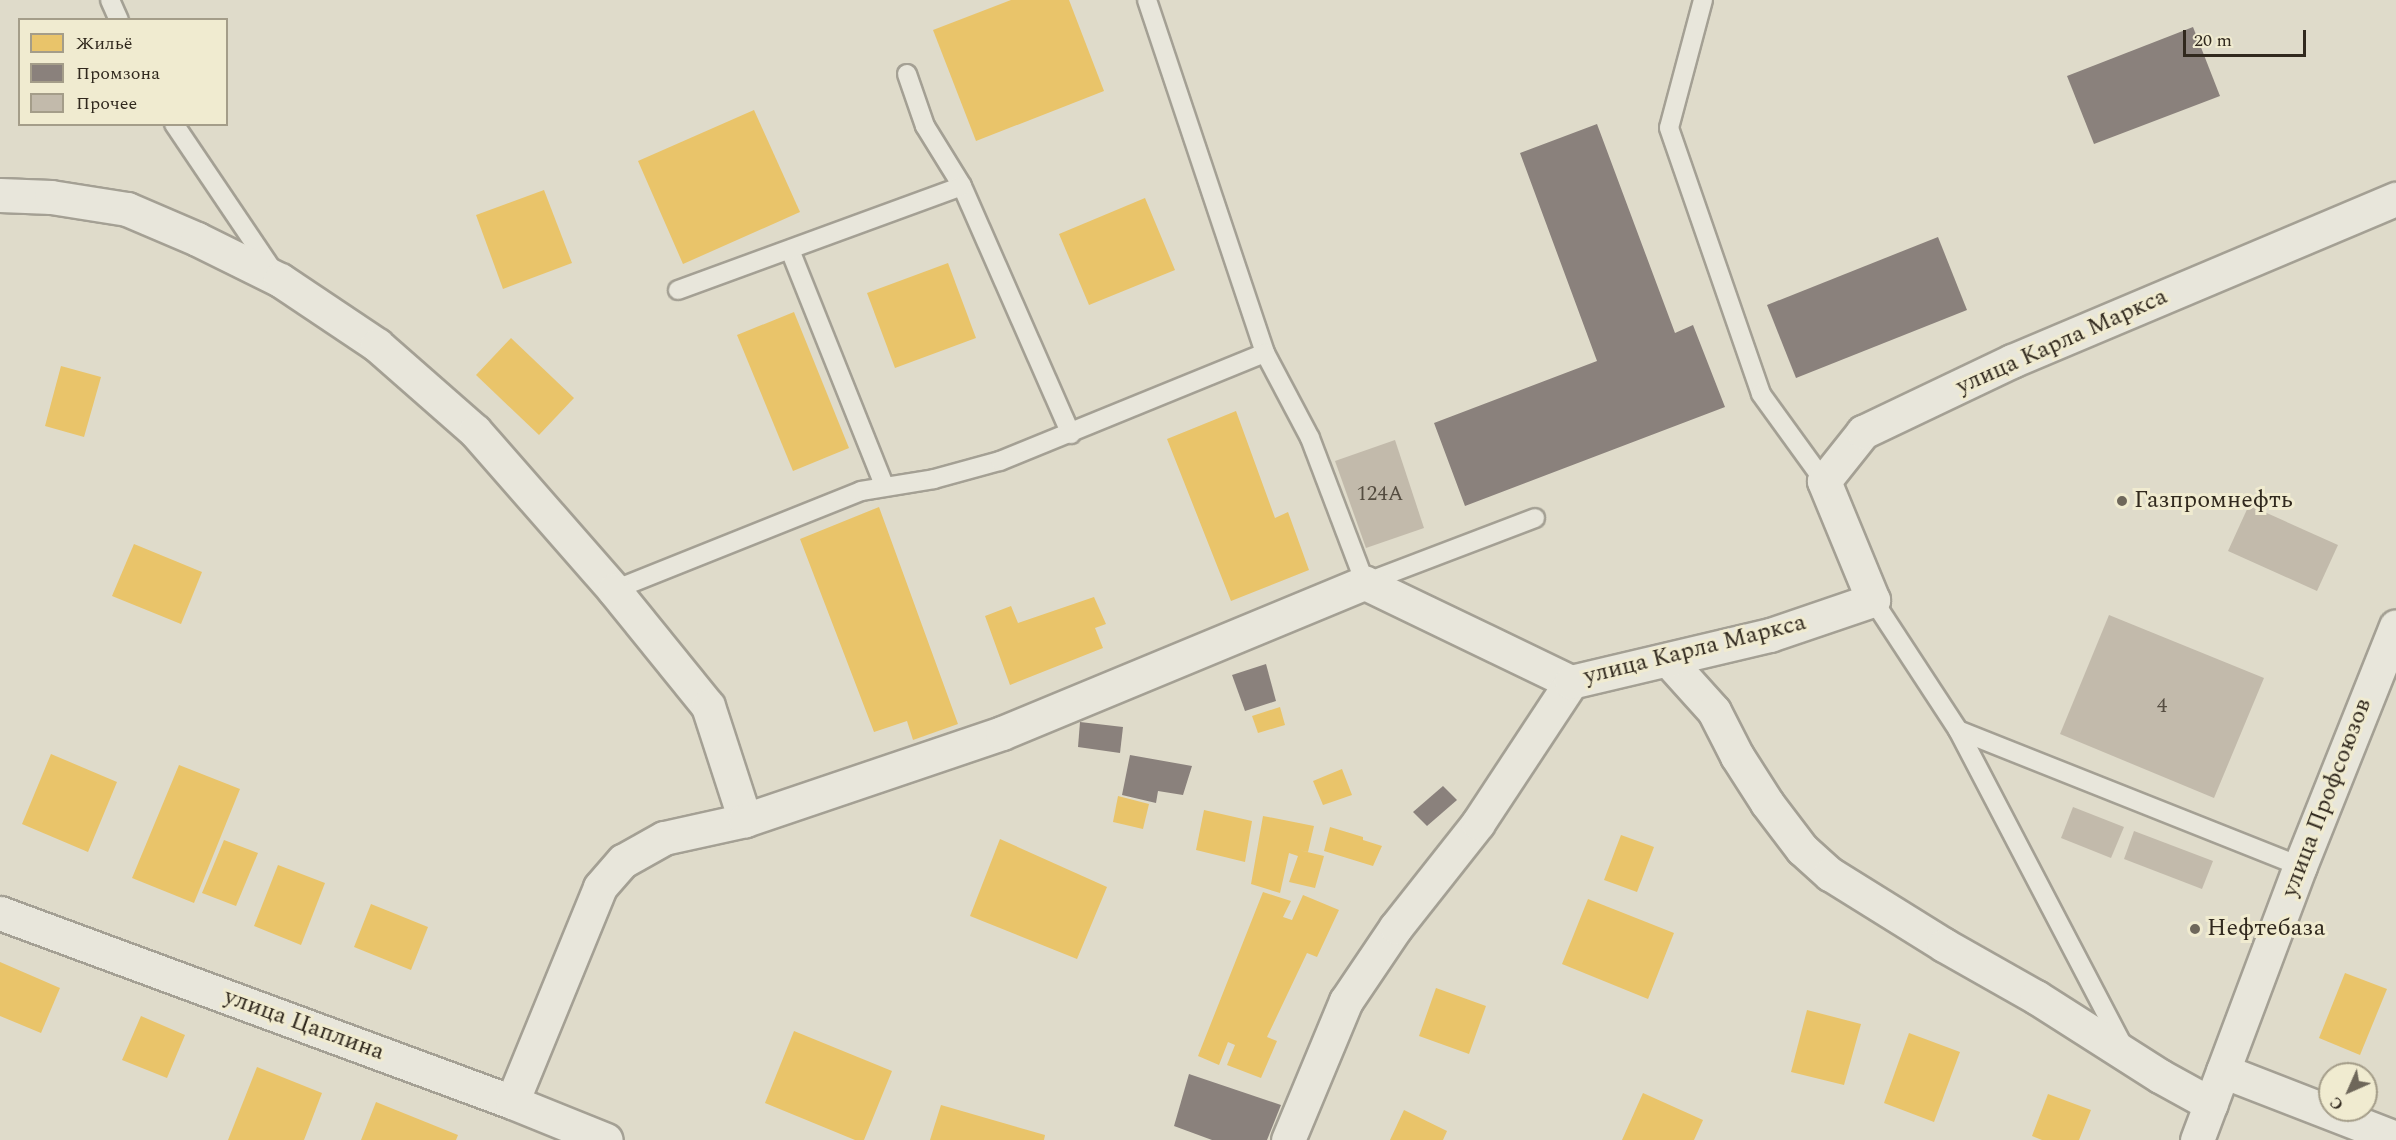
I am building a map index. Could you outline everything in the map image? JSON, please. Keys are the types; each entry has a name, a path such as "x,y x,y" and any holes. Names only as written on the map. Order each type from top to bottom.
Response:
{"street":[{"path":"0,195 51,197 127,209 197,239 280,280 377,345 475,431 614,590 708,706 745,820"},
{"name":"улица Карла Маркса","path":"1824,481 1863,432 2012,361 2396,199"},
{"path":"1824,481 1873,600"},
{"path":"512,1102 600,887 623,861 664,838 745,820 1002,733 1365,583 1571,682"},
{"name":"улица Карла Маркса","path":"1288,1140 1346,1001 1396,927 1478,823 1571,682 1669,661 1770,635 1873,600"},
{"name":"улица Профсоюзов","path":"2197,1140 2300,866 2396,626"},
{"path":"1669,661 1714,711 1737,756 1795,840 1830,874 1944,945 2036,997 2211,1104"},
{"name":"улица Цаплина","path":"0,913 512,1102 606,1140"},
{"path":"2223,1071 2396,1138"}],"lane":[{"path":"110,0 118,18"},
{"path":"1147,0 1265,353 1310,438 1365,583 1535,518"},
{"path":"1703,0 1669,128 1761,394 1824,481"},
{"path":"907,74 925,126 962,186 1071,434"},
{"path":"175,126 280,280"},
{"path":"678,290 962,186"},
{"path":"790,250 884,485"},
{"path":"614,590 861,491 884,485 934,478 1000,461 1265,353"},
{"path":"1873,600 1958,730 2128,1055"},
{"path":"1958,730 2300,866"}],"building: Жильё":[{"path":"1011,0 1069,0 1104,91 976,141 933,30"},
{"path":"754,110 800,212 683,264 638,161"},
{"path":"544,190 572,263 503,289 476,215"},
{"path":"1145,198 1175,270 1089,305 1059,234"},
{"path":"948,263 976,338 895,368 867,293"},
{"path":"794,312 849,448 793,471 737,335"},
{"path":"511,338 574,398 539,435 476,375"},
{"path":"61,366 101,377 84,437 45,426"},
{"path":"1236,411 1275,518 1288,512 1309,570 1231,601 1167,439"},
{"path":"879,507 958,724 913,740 907,721 874,732 800,539"},
{"path":"134,544 202,572 181,624 112,596"},
{"path":"1094,597 1106,624 1095,628 1103,648 1010,685 985,616 1011,606 1018,623"},
{"path":"1280,707 1285,725 1258,733 1252,716"},
{"path":"51,754 117,782 88,852 22,824"},
{"path":"179,765 240,789 194,903 132,878"},
{"path":"1342,769 1352,795 1323,805 1313,781"},
{"path":"1118,796 1149,804 1143,829 1113,822"},
{"path":"1204,810 1252,821 1245,862 1196,850"},
{"path":"1263,816 1314,826 1308,852 1299,850 1324,856 1315,888 1289,882 1298,856 1289,853 1280,893 1251,884"},
{"path":"1330,827 1363,837 1363,840 1382,846 1373,866 1324,851"},
{"path":"1621,835 1654,847 1637,892 1604,880"},
{"path":"1000,839 1107,887 1077,959 970,916"},
{"path":"224,840 258,853 236,906 202,893"},
{"path":"278,865 325,883 301,945 254,926"},
{"path":"1263,892 1291,901 1283,917 1292,920 1303,895 1339,910 1317,957 1307,953 1267,1037 1277,1041 1261,1078 1227,1065 1235,1045 1228,1042 1219,1065 1198,1056"},
{"path":"1588,899 1674,933 1648,999 1562,964"},
{"path":"371,904 428,927 411,970 354,947"},
{"path":"0,962 60,988 41,1033 0,1016"},
{"path":"2345,973 2387,989 2360,1055 2319,1038"},
{"path":"1436,988 1486,1006 1469,1054 1419,1036"},
{"path":"1807,1010 1861,1024 1844,1085 1791,1072"},
{"path":"141,1016 185,1035 167,1078 122,1060"},
{"path":"794,1031 892,1071 864,1140 855,1140 765,1103"},
{"path":"1909,1033 1960,1052 1934,1122 1884,1103"},
{"path":"257,1067 322,1093 304,1140 228,1140"},
{"path":"1643,1093 1703,1120 1694,1140 1622,1140"},
{"path":"2048,1094 2091,1110 2079,1140 2042,1140 2032,1136"},
{"path":"376,1102 458,1135 456,1140 361,1140"},
{"path":"941,1105 1045,1135 1044,1140 930,1140"},
{"path":"1404,1110 1447,1131 1443,1140 1390,1140"}],"building: Промзона":[{"path":"2193,27 2220,96 2094,144 2067,76"},
{"path":"1597,124 1675,333 1693,325 1725,407 1465,506 1434,423 1597,361 1520,153"},
{"path":"1938,237 1967,310 1796,378 1767,305"},
{"path":"1266,664 1276,701 1245,711 1232,675"},
{"path":"1080,722 1123,727 1120,753 1078,747"},
{"path":"1130,755 1192,766 1183,795 1158,791 1156,803 1122,795"},
{"path":"1443,786 1457,800 1427,826 1413,812"},
{"path":"1189,1074 1281,1105 1267,1140 1212,1140 1174,1126"}],"building: Прочее":[{"path":"1395,440 1424,528 1366,548 1335,461"},
{"path":"2249,505 2338,545 2317,591 2228,551"},
{"path":"2109,615 2264,678 2214,798 2060,734"},
{"path":"2073,807 2124,827 2111,858 2061,838"},
{"path":"2134,831 2213,861 2202,889 2124,859"}],"place":[{"name":"Газпромнефть","path":"2122,501"},
{"name":"Нефтебаза","path":"2195,929"}]}
